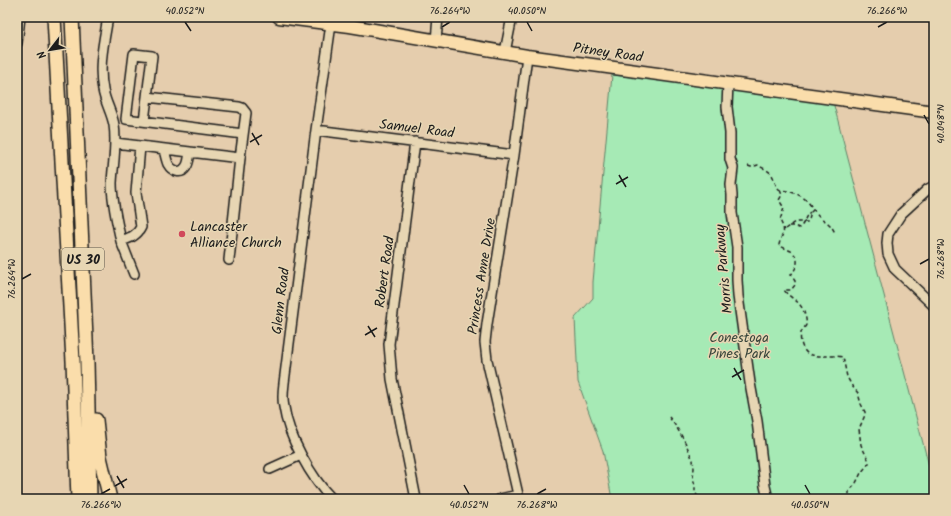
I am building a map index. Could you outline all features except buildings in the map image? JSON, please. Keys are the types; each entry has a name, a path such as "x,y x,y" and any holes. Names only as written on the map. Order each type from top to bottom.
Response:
{"highway":[{"name":"US 30","path":"72,18 87,362 90,499"},
{"name":"US 30","path":"54,21 73,362 78,499"},
{"path":"84,285 99,450 102,471 110,499"}],"main road":[{"name":"Pitney Road","path":"279,17 527,56 934,112"}],"street":[{"path":"17,43 20,17"},
{"path":"108,17 103,48 101,80 103,92 114,125 115,143 112,183 115,216 121,241 134,274"},
{"path":"436,41 438,17"},
{"path":"505,52 512,17"},
{"name":"Glenn Road","path":"331,24 316,130 283,394 287,423 301,455 319,485 332,499"},
{"path":"126,119 134,54 152,56 144,121"},
{"name":"Princess Anne Drive","path":"518,497 487,360 485,342 486,324 514,155 527,56"},
{"name":"Morris Parkway","path":"728,83 727,107 730,133 730,159 733,168 731,185 732,213 737,247 738,296 768,499"},
{"path":"147,97 242,108 246,113 229,260"},
{"path":"112,117 243,134"},
{"name":"Samuel Road","path":"316,130 514,155"},
{"name":"Robert Road","path":"415,142 389,344 392,379 416,499"},
{"path":"115,143 240,158"},
{"path":"121,241 134,236 141,227 136,193 140,146"},
{"path":"164,149 168,164 177,171 183,171 186,169 190,152"},
{"path":"934,186 928,189 901,214 888,234 887,243 888,254 895,269 934,306"},
{"path":"270,469 301,455"},
{"path":"500,499 518,497"}],"path":[{"path":"748,166 758,165 762,169 770,172 782,195 779,200 784,208 780,220 784,232 780,238 779,245 791,252 796,257 797,262 791,275 795,281 795,285 791,290 784,290 794,298 804,313 806,325 801,334 803,349 806,353 811,355 843,357 847,377 858,393 865,412 859,429 861,445 869,462 855,485 849,491 850,499"},
{"path":"780,190 785,190 802,197 823,220 832,226 835,233"},
{"path":"790,226 799,228 802,227 806,215 813,210"},
{"path":"784,229 794,222 807,222 811,212"},
{"path":"669,417 685,442 693,460 695,492 700,499"}],"green space":[{"name":"Conestoga Pines Park","path":"612,75 832,98 934,485 934,499 612,499 603,451 578,382 575,318 593,298 593,282"}],"place":[{"name":"Lancaster Alliance Church","path":"182,234"}]}
